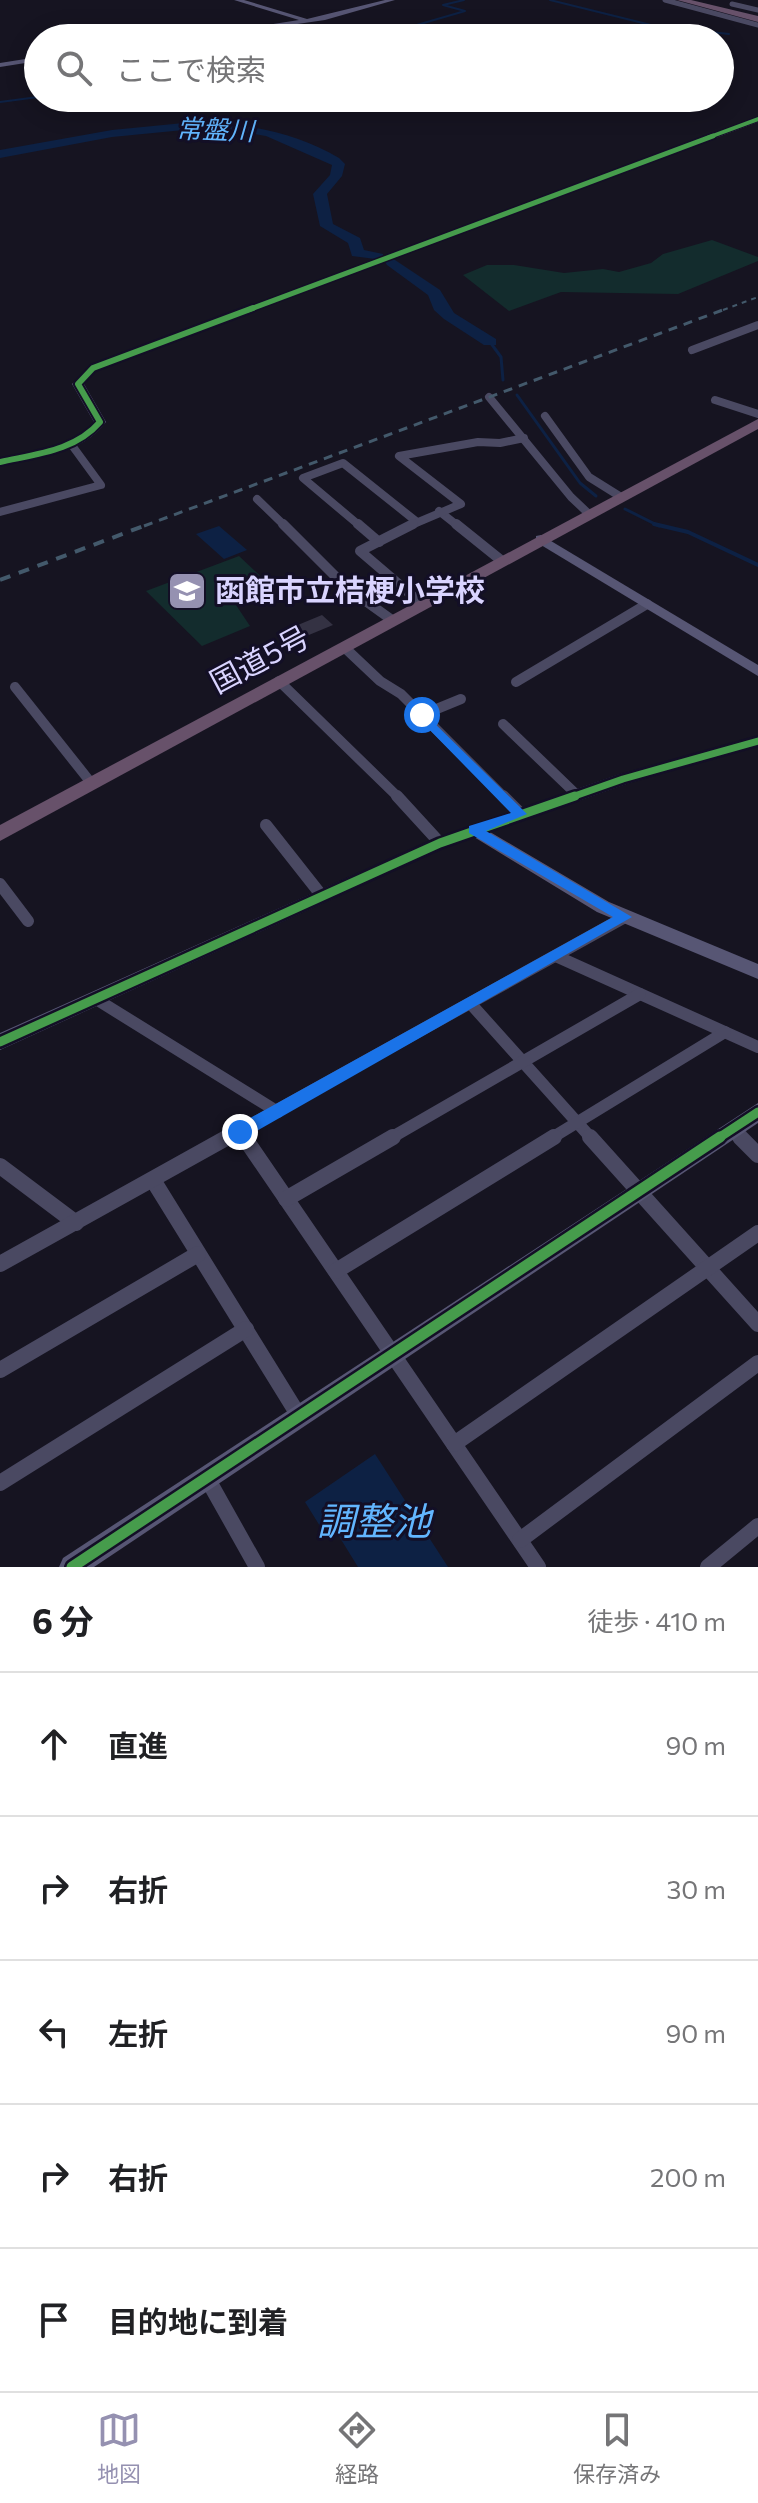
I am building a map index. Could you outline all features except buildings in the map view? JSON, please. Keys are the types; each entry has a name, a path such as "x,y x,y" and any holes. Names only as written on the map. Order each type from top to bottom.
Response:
{"highway":[{"path":"681,0 758,15"},
{"path":"693,0 758,15"},
{"name":"国道5号","path":"0,834 757,422"}],"street":[{"path":"237,0 309,21"},
{"path":"287,24 392,0"},
{"path":"665,0 758,25"},
{"path":"745,0 732,4 758,15"},
{"path":"0,65 24,61"},
{"path":"0,462 85,439 100,422 78,384 93,368 758,119"},
{"path":"692,350 758,325"},
{"path":"489,397 571,497 589,514"},
{"path":"715,400 757,422"},
{"path":"545,416 589,477 621,497"},
{"path":"422,604 360,551 439,511 461,504 399,456 524,438"},
{"path":"0,512 101,485 71,444"},
{"path":"379,542 303,478 343,463 417,522"},
{"path":"257,499 346,587 392,620"},
{"path":"439,511 502,561"},
{"path":"541,539 758,671"},
{"path":"516,682 647,604"},
{"path":"344,647 422,715 521,814"},
{"path":"279,681 411,810 440,843"},
{"path":"15,687 92,784"},
{"path":"422,715 461,699"},
{"path":"503,724 577,795"},
{"path":"0,1042 440,843 577,795 758,741"},
{"path":"266,825 322,896"},
{"path":"474,830 625,917 758,972"},
{"path":"0,884 28,921"},
{"path":"0,1264 558,957 625,917"},
{"path":"558,957 758,1047"},
{"path":"286,1199 640,994"},
{"path":"96,999 278,1112"},
{"path":"471,1004 758,1324"},
{"path":"336,1271 725,1032"},
{"path":"72,1567 758,1112"},
{"path":"732,1130 758,1155"},
{"path":"240,1132 538,1567"},
{"path":"0,1166 76,1223"},
{"path":"153,1180 299,1416"},
{"path":"454,1444 758,1233"},
{"path":"0,1370 198,1254"},
{"path":"0,1483 246,1329"},
{"path":"520,1540 758,1363"},
{"path":"207,1478 257,1567"},
{"path":"708,1567 758,1526"}],"green space":[{"path":"712,240 758,257 758,261 678,294 561,292 509,311 463,275 487,265 514,265 564,273 603,269 619,272 651,263 663,254"},
{"path":"239,556 273,588 236,605 250,626 202,646 146,591"}],"water":[{"path":"219,526 247,550 224,559 196,534"},
{"name":"調整池","path":"375,1454 448,1567 358,1567 337,1533 328,1539 305,1502"}],"waterway":[{"path":"420,24 465,11 443,5 464,0"},
{"path":"550,0 647,24"},
{"path":"0,102 24,99"},
{"name":"常盤川","path":"0,154 153,128 194,125 269,133 339,164 336,176 320,194 327,226 355,241 357,253 378,257"},
{"name":"常盤川","path":"392,262 435,293 442,310 449,316 490,342"},
{"name":"常盤川","path":"490,342 501,357 503,380"},
{"name":"常盤川","path":"517,395 580,483 596,496"},
{"name":"常盤川","path":"625,509 656,524"},
{"name":"常盤川","path":"656,524 688,532 758,565"}],"railway":[{"path":"723,310 758,297"},
{"path":"144,526 728,308"},
{"path":"0,580 149,524"}],"cycle path":[{"path":"0,462 55,450 92,432 100,422 78,384 93,368 758,119"},
{"path":"0,1042 440,843 623,779 758,741"},
{"path":"72,1567 758,1112"}],"place":[{"name":"函館市立桔梗小学校","path":"187,591"}],"route":[{"path":"240,1132 625,917 474,830 521,814 422,715"}]}
